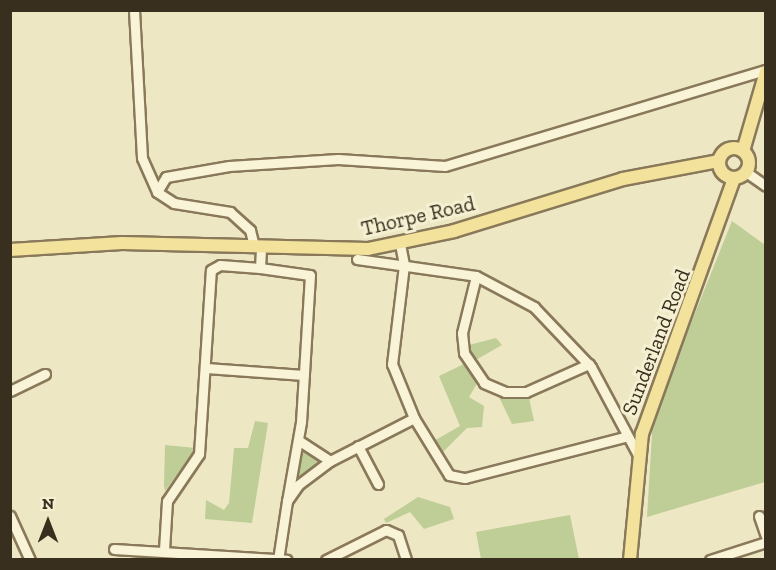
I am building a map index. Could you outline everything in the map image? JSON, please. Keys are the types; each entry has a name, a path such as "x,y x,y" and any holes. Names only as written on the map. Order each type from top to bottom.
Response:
{"main road":[{"path":"743,151 730,148 719,161 722,172 734,178 746,172 749,162 743,151 765,71"},
{"name":"Thorpe Road","path":"10,250 122,243 339,251 400,244 623,179 719,161"},
{"name":"Sunderland Road","path":"630,560 639,456 661,371 700,284 734,178"}],"street":[{"path":"134,10 142,158 157,192 174,202 230,212 250,230 257,247 260,268"},
{"path":"157,192 166,177 230,166 338,159 445,166 765,71"},
{"path":"746,172 765,186"},
{"path":"400,244 404,265 392,364 414,418 437,463 449,475 465,478 625,437"},
{"name":"Thorpe Road","path":"357,259 476,276 534,307 589,364 625,437 639,456"},
{"path":"114,549 164,550 281,559 287,501 298,440 310,275 220,265 211,270 199,454 167,501 164,550"},
{"path":"476,276 462,333 464,353 484,383 505,392 526,393 589,364"},
{"path":"206,368 304,375"},
{"path":"10,391 45,374"},
{"path":"287,501 311,472 414,418"},
{"path":"298,440 330,461"},
{"path":"358,446 378,484"},
{"path":"10,516 30,560"},
{"path":"759,516 765,536"},
{"path":"326,560 386,530 398,535 406,560"},
{"path":"717,559 765,542"}],"green space":[{"path":"732,221 765,245 765,482 647,517 653,418"},
{"path":"496,338 502,345 474,361 469,345"},
{"path":"464,364 478,382 469,397 484,406 482,427 467,428 440,455 432,442 460,426 439,376"},
{"path":"497,393 529,398 534,421 512,424"},
{"path":"255,421 268,423 252,523 205,519 206,500 224,510 229,503 234,448 248,448"},
{"path":"165,445 196,448 165,491 164,486"},
{"path":"301,448 320,460 294,486"},
{"path":"418,497 450,507 454,519 424,529 410,512 386,523 384,519"},
{"path":"570,515 579,559 481,559 476,532"}]}
